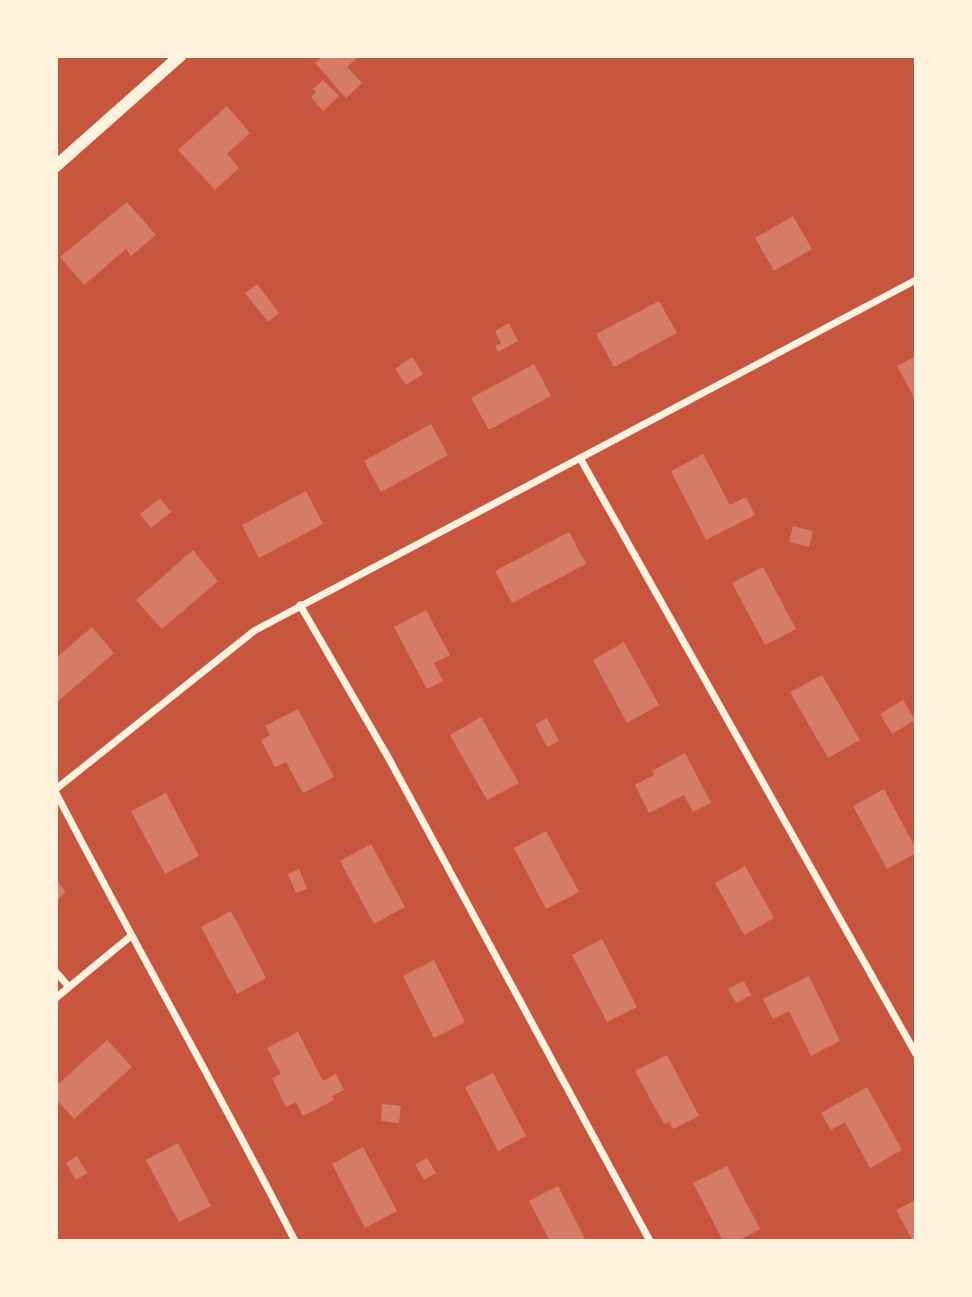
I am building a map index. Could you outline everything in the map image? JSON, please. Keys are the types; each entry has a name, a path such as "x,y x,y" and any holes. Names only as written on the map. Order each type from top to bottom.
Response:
{"street":[{"path":"56,166 180,56"},
{"path":"295,1241 236,1125 131,936 56,791 254,631 916,280"},
{"path":"580,458 916,1054"},
{"path":"300,605 388,757 650,1241"},
{"path":"56,998 131,936"},
{"path":"56,972 69,987"}],"building":[{"path":"323,56 359,56 347,67 362,83 346,98 315,63"},
{"path":"323,80 339,96 323,111 311,97 316,92 313,89"},
{"path":"227,106 250,133 227,154 239,168 215,190 178,150"},
{"path":"127,202 156,235 131,256 126,249 84,285 60,257"},
{"path":"793,216 812,249 774,271 755,238"},
{"path":"257,284 279,313 268,322 245,293"},
{"path":"659,301 677,333 614,367 596,334"},
{"path":"509,323 518,341 498,352 495,346 501,343 495,331"},
{"path":"916,356 916,401 897,366"},
{"path":"412,357 423,374 406,385 395,369"},
{"path":"534,364 551,396 489,430 471,398"},
{"path":"431,424 448,455 381,492 364,461"},
{"path":"703,454 730,505 746,497 755,515 706,540 671,471"},
{"path":"306,491 323,524 259,558 242,525"},
{"path":"160,498 171,512 151,528 140,514"},
{"path":"793,526 813,531 809,547 789,542"},
{"path":"569,532 586,564 512,603 495,571"},
{"path":"193,550 218,581 162,629 136,600"},
{"path":"763,567 796,629 765,645 732,583"},
{"path":"426,610 450,655 434,663 443,681 427,689 394,627"},
{"path":"92,627 114,653 57,702 56,658"},
{"path":"624,642 659,705 627,723 593,660"},
{"path":"822,675 860,740 828,758 790,692"},
{"path":"903,700 915,720 892,734 880,714"},
{"path":"298,709 334,777 303,793 286,762 275,767 261,740 270,735 265,726"},
{"path":"481,717 519,783 487,800 450,735"},
{"path":"547,718 559,741 547,747 535,724"},
{"path":"685,753 711,803 693,812 684,795 649,813 635,785 654,775 652,771"},
{"path":"884,789 916,849 916,853 887,869 853,806"},
{"path":"166,793 199,856 165,874 131,811"},
{"path":"546,831 579,892 546,909 514,848"},
{"path":"371,844 405,907 374,924 340,861"},
{"path":"745,866 774,918 744,935 715,883"},
{"path":"299,869 307,889 296,893 288,874"},
{"path":"56,880 66,892 56,901"},
{"path":"231,911 266,978 237,994 201,927"},
{"path":"602,939 637,1007 607,1022 572,955"},
{"path":"434,960 465,1022 434,1038 403,976"},
{"path":"809,976 840,1041 811,1056 789,1011 773,1019 763,999"},
{"path":"744,981 751,995 736,1003 728,989"},
{"path":"298,1032 323,1081 336,1074 344,1090 332,1096 334,1100 303,1116 296,1102 286,1107 272,1078 281,1074 267,1048"},
{"path":"107,1040 132,1067 74,1119 56,1099 56,1086"},
{"path":"667,1055 699,1116 673,1129 669,1122 664,1124 635,1071"},
{"path":"493,1073 526,1136 498,1151 465,1087"},
{"path":"867,1087 902,1150 870,1168 845,1122 831,1130 821,1113"},
{"path":"382,1104 401,1106 399,1123 381,1121"},
{"path":"178,1143 211,1206 179,1222 146,1160"},
{"path":"363,1147 397,1211 365,1228 332,1164"},
{"path":"77,1156 87,1173 76,1180 66,1163"},
{"path":"427,1158 436,1173 424,1180 415,1164"},
{"path":"727,1166 760,1229 738,1241 723,1241 693,1183"},
{"path":"558,1186 586,1241 550,1241 529,1201"},
{"path":"916,1200 916,1241 913,1241 896,1210"}]}
